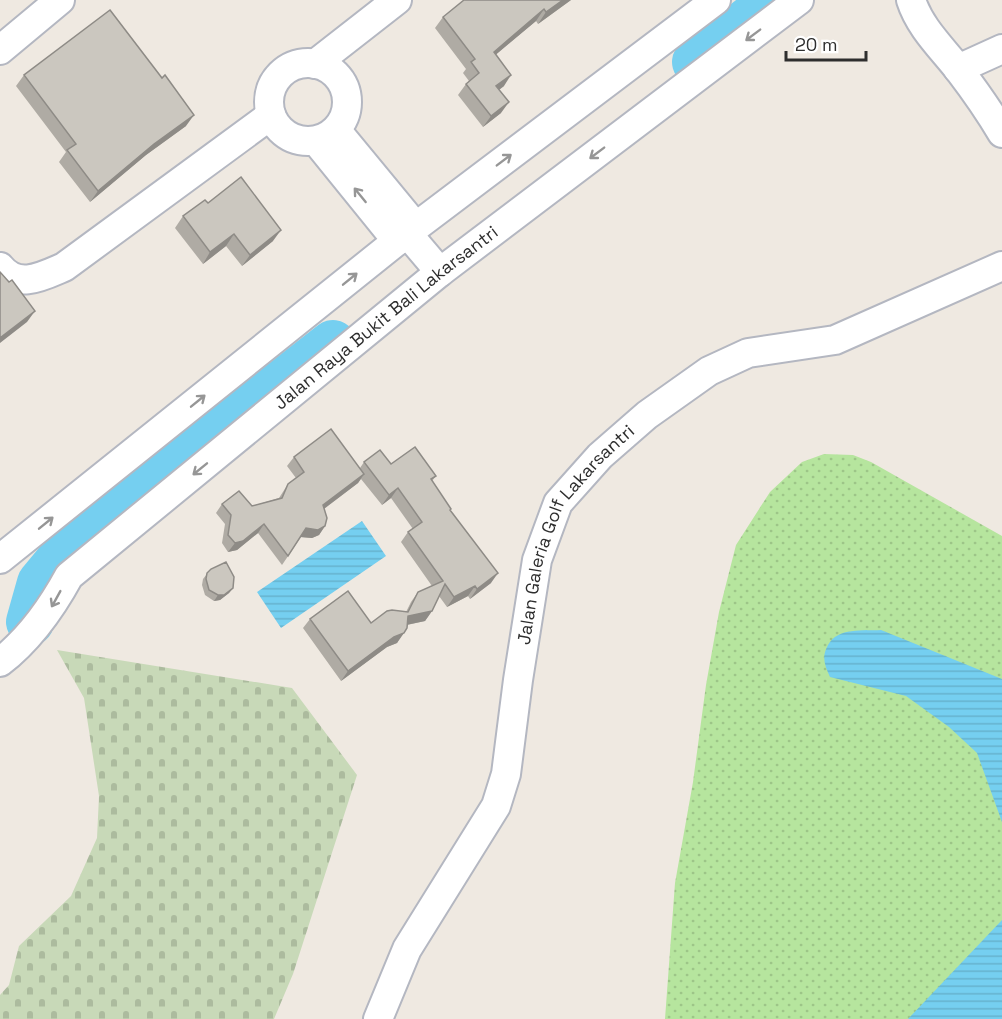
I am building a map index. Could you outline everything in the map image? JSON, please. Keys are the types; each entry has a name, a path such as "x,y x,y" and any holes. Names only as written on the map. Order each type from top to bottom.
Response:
{"street":[{"path":"0,50 60,0"},
{"path":"315,64 398,0"},
{"name":"Jalan Raya Bukit Bali Lakarsantri","path":"0,559 419,248 716,0"},
{"name":"Jalan Raya Bukit Bali Lakarsantri","path":"0,662 15,650 51,608 69,576 419,248 800,0"},
{"path":"912,0 916,14 981,99 1002,133"},
{"path":"958,69 1002,49"},
{"path":"302,64 315,64 336,75 343,85 346,96 344,114 326,135 299,141 287,136 271,115 269,102 272,88 278,77 289,69 302,64"},
{"path":"0,267 6,275 33,281 64,267 271,115"},
{"path":"326,135 419,248"},
{"name":"Jalan Galeria Golf Lakarsantri","path":"378,1019 407,949 496,806 506,774 537,560 558,503 600,456 647,415 710,371 748,353 835,339 1002,266"}],"green space":[{"path":"824,454 853,455 871,462 1002,536 1002,1019 665,1019 675,883 719,612 736,545 770,492 802,462"},
{"path":"57,650 292,688 357,775 293,974 274,1019 0,1019 0,995 9,985 19,946 71,896 97,838 99,796 84,698"}],"water":[{"path":"362,521 386,556 281,628 257,592"},
{"path":"881,630 1002,679 1002,822 977,753 949,727 906,696 830,677 824,657 832,639 852,631"},
{"path":"1002,920 1002,1019 908,1019"}],"building":[{"path":"464,0 563,0 546,12 544,9 494,52 511,75 496,86 509,102 491,116 466,84 479,73 471,62 475,59 443,17"},
{"path":"110,10 162,78 165,75 194,115 154,144 98,191 67,150 76,144 24,75"},
{"path":"241,177 281,230 250,255 234,234 210,252 183,216 205,200 208,203"},
{"path":"0,272 9,282 12,280 35,311 0,338"},
{"path":"331,429 364,474 323,505 327,518 325,526 318,530 306,528 288,556 264,524 243,541 235,543 228,535 231,515 222,504 239,491 252,506 282,498 288,484 304,472 294,457"},
{"path":"415,447 436,476 431,479 450,510 498,573 477,589 475,586 454,597 445,584 432,611 408,616 404,633 394,637 348,671 310,619 348,591 371,623 387,611 408,612 418,592 443,581 408,532 422,522 398,488 389,495 364,462 380,450 391,464"},
{"path":"226,562 234,577 233,588 224,595 218,595 209,590 207,573"}],"waterway":[{"path":"696,62 775,0"},
{"path":"30,622 41,583 70,548 333,344"}]}
